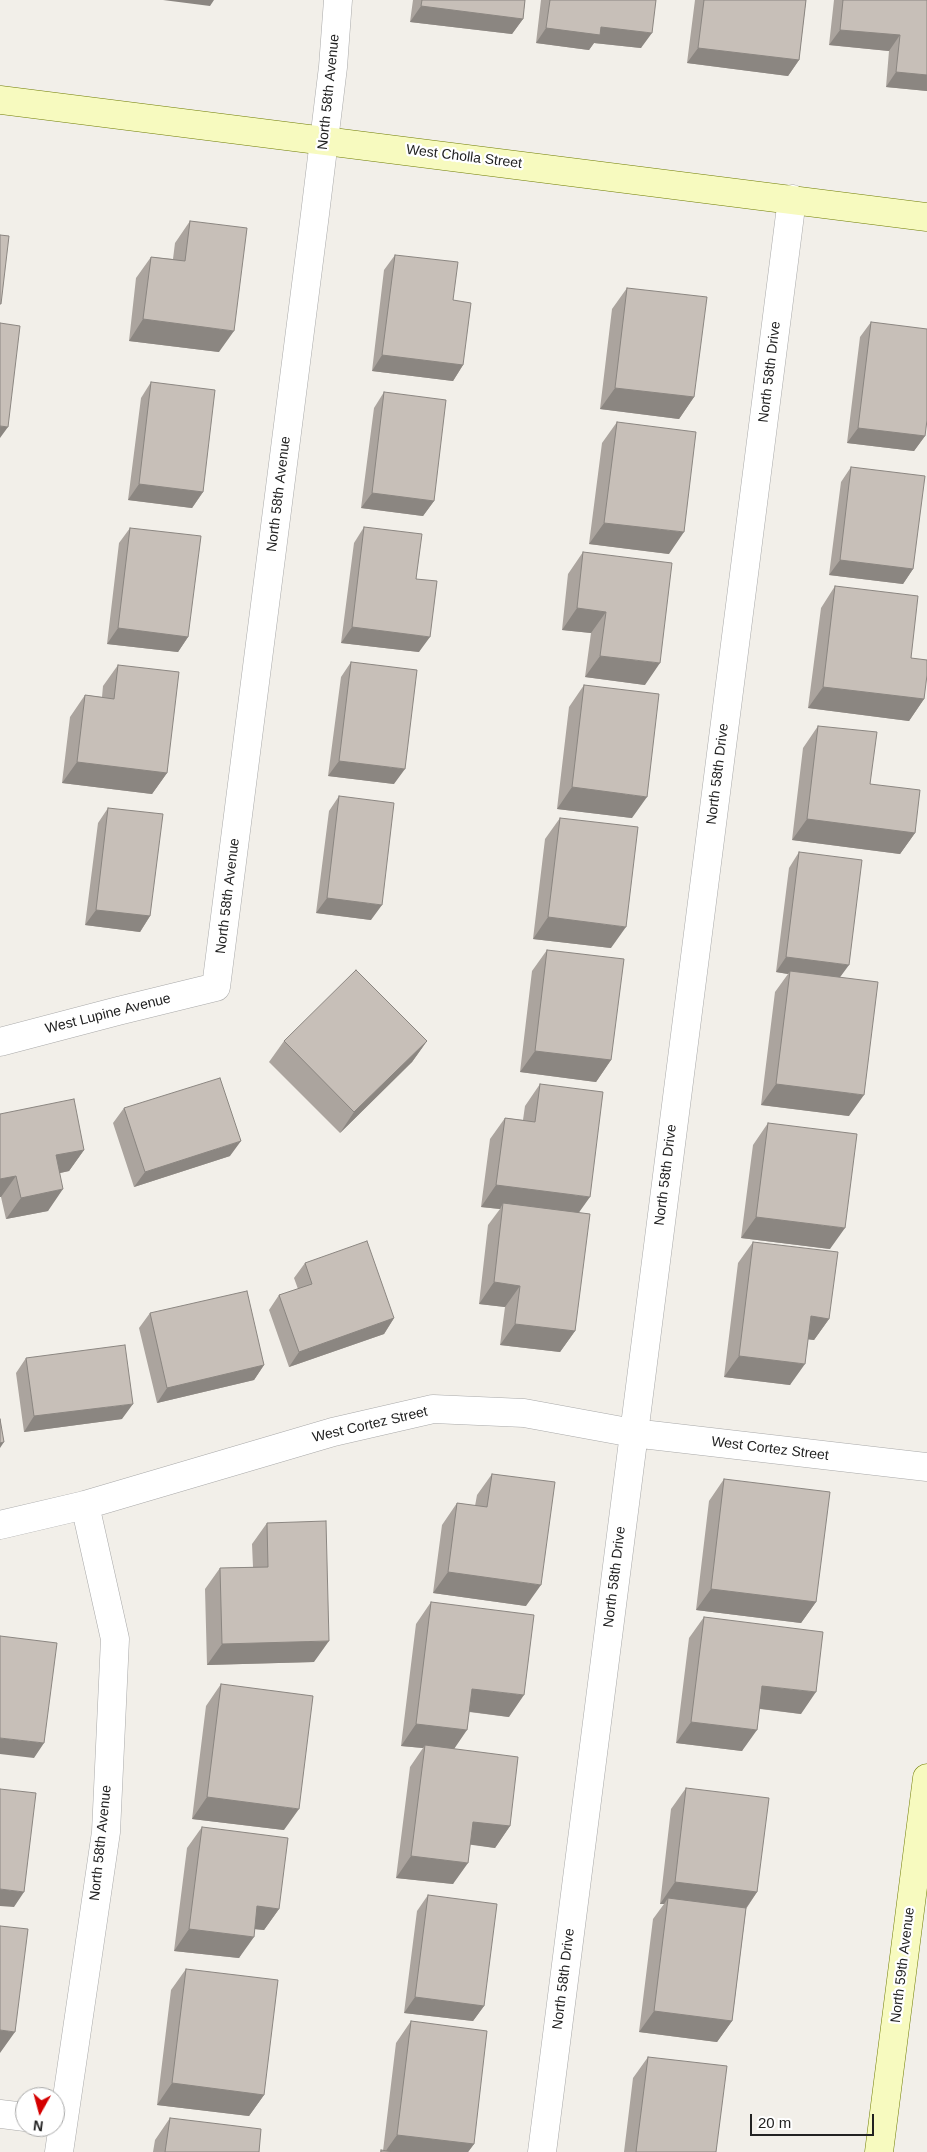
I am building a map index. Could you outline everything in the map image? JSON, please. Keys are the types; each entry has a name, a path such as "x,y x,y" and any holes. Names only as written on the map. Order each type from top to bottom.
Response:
{"street":[{"name":"North 58th Avenue","path":"216,987 324,140 338,0"},
{"name":"West Cholla Street","path":"0,100 927,217"},
{"name":"North 58th Drive","path":"542,2152 792,199"},
{"name":"West Lupine Avenue","path":"0,1042 216,987"},
{"name":"West Cortez Street","path":"0,1525 84,1505 333,1432 433,1409 524,1413 633,1432 927,1467"},
{"name":"North 58th Avenue","path":"65,2087 106,1832 115,1639 84,1505"},
{"name":"North 59th Avenue","path":"879,2152 927,1778"},
{"path":"0,2114 15,2116"},
{"name":"North 58th Avenue","path":"59,2137 59,2152"}],"building":[{"path":"422,0 525,0 523,19 421,6"},
{"path":"550,0 656,0 652,33 601,27 600,35 546,28"},
{"path":"704,0 806,0 799,60 698,48"},
{"path":"843,0 927,0 927,75 896,72 900,35 840,30"},
{"path":"190,221 247,228 234,331 143,319 151,257 185,261"},
{"path":"0,235 9,236 1,304 0,304"},
{"path":"395,255 458,262 453,300 471,303 463,365 382,355"},
{"path":"627,288 707,297 694,397 615,388"},
{"path":"871,322 927,329 927,420 925,436 858,428"},
{"path":"0,323 20,326 8,427 0,426"},
{"path":"151,382 215,390 203,492 139,484"},
{"path":"384,392 446,400 434,501 372,493"},
{"path":"617,422 696,432 684,532 604,523"},
{"path":"851,467 925,476 913,569 840,560"},
{"path":"364,527 422,534 416,579 437,581 430,637 352,627"},
{"path":"130,528 201,536 188,637 118,628"},
{"path":"583,552 672,563 660,663 600,656 606,612 577,608"},
{"path":"835,586 918,596 911,658 927,660 924,699 823,687"},
{"path":"351,662 417,670 405,769 339,761"},
{"path":"118,665 179,672 167,773 77,762 85,695 114,699"},
{"path":"584,685 659,694 647,797 572,787"},
{"path":"818,726 877,732 870,784 920,790 915,833 807,819"},
{"path":"339,796 394,803 382,905 327,898"},
{"path":"108,808 163,814 150,916 96,910"},
{"path":"560,818 638,827 626,927 548,917"},
{"path":"799,852 862,860 849,965 786,957"},
{"path":"547,950 624,959 611,1060 535,1051"},
{"path":"356,970 427,1041 354,1112 284,1041"},
{"path":"790,971 878,982 864,1095 776,1084"},
{"path":"220,1078 241,1141 145,1172 124,1108"},
{"path":"540,1084 603,1092 590,1197 496,1185 505,1118 535,1122"},
{"path":"74,1099 84,1150 56,1155 63,1189 21,1198 16,1176 0,1179 0,1114"},
{"path":"768,1123 857,1134 845,1228 756,1217"},
{"path":"503,1203 590,1214 575,1331 515,1324 520,1286 494,1282"},
{"path":"367,1241 394,1318 299,1352 279,1295 312,1284 305,1263"},
{"path":"753,1242 838,1252 829,1319 811,1316 805,1364 739,1356"},
{"path":"247,1291 264,1365 167,1388 150,1313"},
{"path":"125,1345 133,1404 34,1416 26,1358"},
{"path":"0,1419 4,1442 0,1443"},
{"path":"492,1474 555,1482 541,1585 448,1572 457,1503 487,1507"},
{"path":"724,1479 830,1492 816,1602 711,1589"},
{"path":"326,1521 329,1641 222,1644 220,1568 268,1567 267,1523"},
{"path":"431,1602 534,1615 524,1695 472,1689 467,1730 416,1724"},
{"path":"704,1617 823,1632 816,1692 762,1686 757,1730 691,1722"},
{"path":"0,1636 57,1643 44,1743 0,1738"},
{"path":"221,1684 313,1696 299,1809 207,1797"},
{"path":"425,1745 518,1757 510,1826 473,1822 468,1863 411,1856"},
{"path":"686,1788 769,1798 757,1892 675,1882"},
{"path":"0,1789 36,1793 24,1892 0,1889"},
{"path":"202,1827 288,1838 279,1909 257,1906 254,1937 189,1929"},
{"path":"428,1895 497,1904 484,2006 415,1997"},
{"path":"668,1898 746,1908 732,2021 654,2011"},
{"path":"0,1926 28,1929 15,2032 0,2030"},
{"path":"186,1969 278,1980 264,2095 172,2083"},
{"path":"411,2021 487,2031 474,2144 397,2135"},
{"path":"648,2057 727,2066 716,2152 636,2152"},
{"path":"170,2118 261,2129 259,2152 165,2152"}]}
